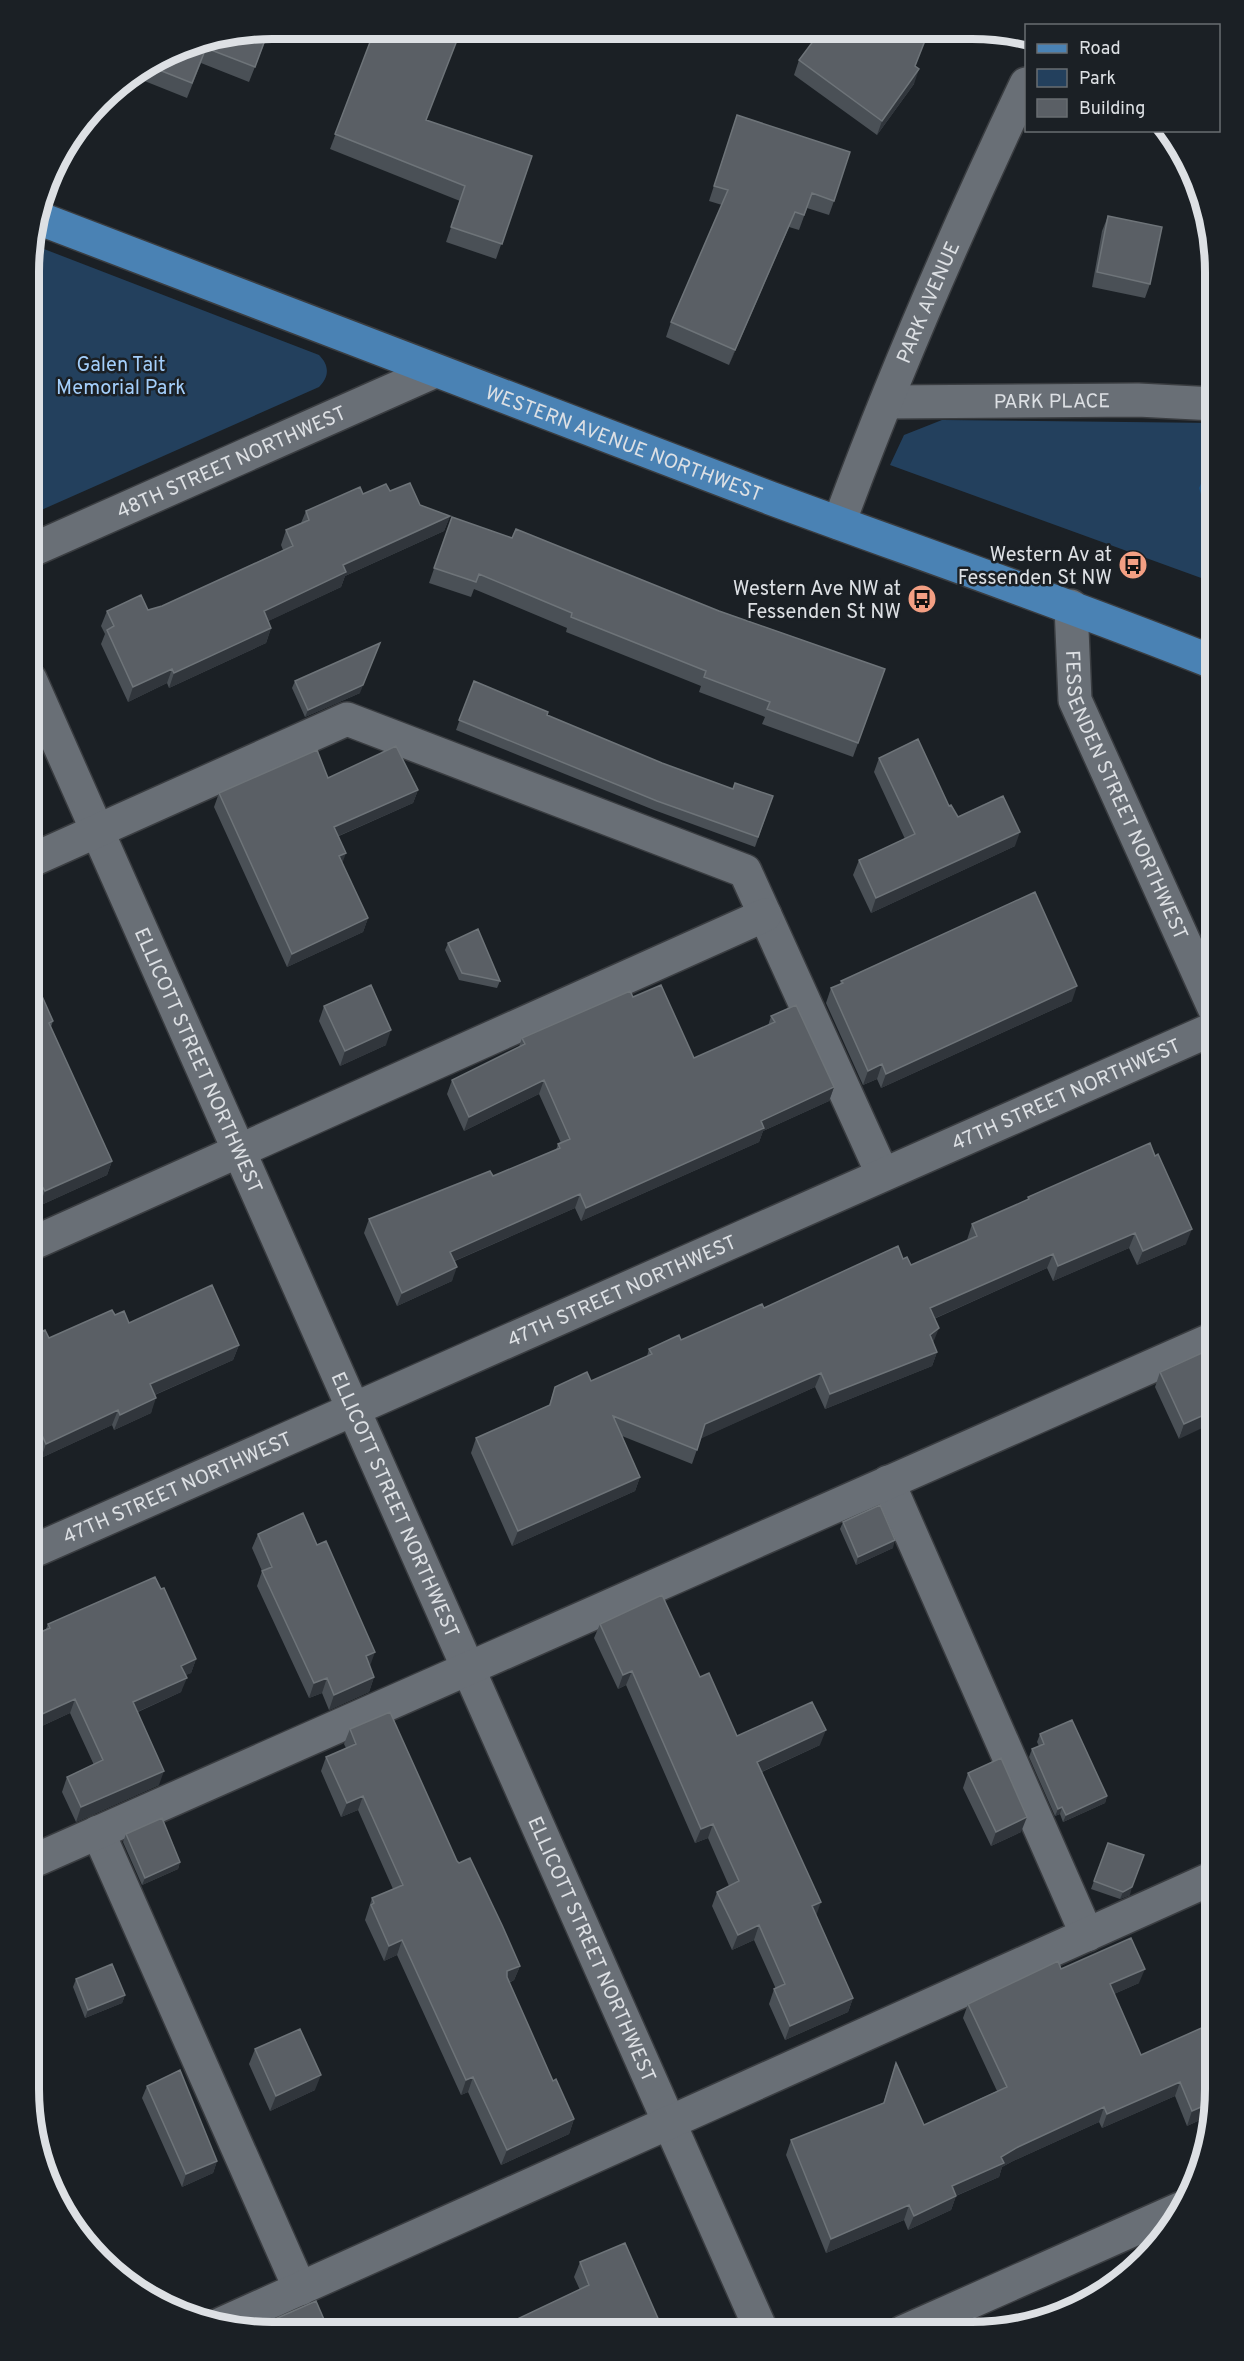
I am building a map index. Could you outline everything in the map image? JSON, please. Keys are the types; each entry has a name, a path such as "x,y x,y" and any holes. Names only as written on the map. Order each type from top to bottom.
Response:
{"main road":[{"name":"WESTERN AVENUE NORTHWEST","path":"45,221 433,372 838,523 1071,606 1205,659"}],"street":[{"name":"PARK AVENUE","path":"838,523 866,449 981,180 1025,86"},
{"name":"48TH STREET NORTHWEST","path":"39,547 433,372"},
{"name":"PARK PLACE","path":"887,402 1138,400 1205,403"},
{"name":"FESSENDEN STREET NORTHWEST","path":"1071,606 1075,700 1205,988"},
{"name":"ELLICOTT STREET NORTHWEST","path":"39,699 758,2322"},
{"path":"39,857 347,719 745,871 882,1173"},
{"path":"39,1241 765,915"},
{"name":"47TH STREET NORTHWEST","path":"39,1549 882,1173 1205,1032"},
{"path":"39,1859 1205,1342"},
{"path":"888,1482 1087,1935"},
{"path":"98,1832 300,2289"},
{"path":"233,2319 1205,1882"},
{"path":"926,2322 1168,2214"}],"green space":[{"name":"Galen Tait Memorial Park","path":"40,248 319,355 327,371 319,387 39,511"},
{"path":"942,420 1205,423 1205,579 890,465 904,435"}],"shaded area":[{"path":"1205,475 1205,506 1199,488"}],"building":[{"path":"265,39 255,67 207,48 227,43"},
{"path":"371,39 458,39 426,120 532,156 502,244 451,227 465,186 335,134"},
{"path":"815,39 926,39 915,66 919,69 882,121 799,60"},
{"path":"206,49 192,83 157,69"},
{"path":"737,115 850,152 834,201 812,193 804,215 795,212 735,350 671,322 728,190 714,186"},
{"path":"1108,216 1162,227 1150,284 1097,272"},
{"path":"410,483 420,505 450,516 343,565 346,572 264,611 271,628 174,673 172,669 133,687 107,630 114,626 107,611 141,595 148,610 162,606 293,546 286,530 309,520 306,511 360,487 363,494 386,484 390,491"},
{"path":"452,517 512,538 516,529 719,611 885,669 858,743 767,709 770,702 704,677 706,671 571,617 572,613 479,574 476,582 434,568"},
{"path":"380,643 363,685 308,710 295,681"},
{"path":"474,681 548,712 547,715 662,763 733,789 735,783 773,796 758,837 657,801 459,720"},
{"path":"918,739 949,806 951,805 958,817 1003,796 1020,832 876,898 859,860 915,834 879,758"},
{"path":"396,746 418,790 334,827 346,853 339,856 368,918 292,954 219,793 317,750 328,778"},
{"path":"1035,892 1077,986 886,1074 882,1064 868,1071 831,988 843,983 841,981"},
{"path":"478,929 500,981 462,973 448,943"},
{"path":"371,985 391,1030 345,1051 324,1006"},
{"path":"661,985 694,1058 775,1022 771,1016 796,1005 834,1087 761,1121 764,1128 586,1208 580,1194 450,1252 457,1267 402,1293 369,1219 490,1171 493,1176 560,1148 558,1144 570,1139 544,1080 469,1117 452,1080 525,1044 522,1038 630,991 633,997"},
{"path":"39,989 53,1021 49,1023 112,1161 45,1191 40,1183"},
{"path":"1150,1143 1155,1156 1158,1154 1192,1229 1143,1251 1135,1233 1058,1266 1053,1254 930,1308 939,1328 930,1335 937,1352 830,1394 821,1373 705,1424 697,1450 613,1416 640,1477 518,1531 476,1438 550,1405 555,1387 587,1372 591,1381 652,1354 649,1349 679,1335 681,1340 762,1304 764,1308 898,1246 903,1259 907,1257 911,1265 977,1236 972,1224"},
{"path":"212,1285 239,1345 150,1384 156,1398 120,1415 118,1410 46,1444 41,1433 39,1434 39,1333 45,1330 49,1338 112,1310 115,1315 124,1311 129,1323"},
{"path":"1205,1352 1205,1415 1184,1424 1160,1372"},
{"path":"880,1505 895,1540 858,1557 843,1522"},
{"path":"303,1513 317,1545 326,1541 375,1652 366,1656 374,1677 334,1695 327,1678 314,1683 262,1571 272,1567 258,1534"},
{"path":"155,1577 161,1589 164,1588 196,1659 181,1666 187,1678 133,1702 164,1771 81,1807 67,1777 103,1760 75,1699 39,1715 39,1633 50,1628 48,1624"},
{"path":"662,1595 700,1677 709,1673 737,1736 812,1702 826,1730 757,1762 821,1902 812,1906 853,1998 790,2026 774,1989 785,1984 759,1925 738,1935 717,1892 739,1881 713,1824 701,1829 632,1671 623,1675 600,1624"},
{"path":"390,1712 457,1861 459,1863 470,1858 502,1925 520,1966 507,1971 507,1977 553,2081 556,2079 574,2119 507,2150 473,2077 466,2080 402,1940 389,1946 371,1905 374,1903 372,1898 403,1885 363,1796 347,1803 326,1757 356,1744 350,1729"},
{"path":"1072,1720 1107,1796 1066,1815 1062,1807 1058,1809 1032,1749 1044,1744 1040,1734"},
{"path":"1001,1758 1027,1817 996,1832 968,1773"},
{"path":"162,1818 180,1862 145,1878 126,1834"},
{"path":"1108,1843 1144,1855 1132,1887 1123,1892 1094,1881"},
{"path":"1131,1938 1145,1969 1110,1984 1141,2055 1205,2026 1205,2105 1192,2111 1180,2082 1107,2114 1104,2107 1018,2147 1001,2157 1004,2163 952,2186 956,2196 914,2216 909,2205 831,2239 791,2140 884,2103 896,2063 924,2125 1007,2087 968,2004 1058,1961 1061,1969"},
{"path":"112,1964 125,1995 88,2010 76,1979"},
{"path":"300,2029 321,2075 276,2096 255,2049"},
{"path":"180,2070 217,2161 186,2174 147,2086"},
{"path":"625,2243 660,2322 514,2322 589,2285 580,2262"},
{"path":"316,2301 325,2322 272,2322 268,2322"}],"place":[{"name":"Western Av at Fessenden St NW","path":"1133,565"},
{"name":"Western Ave NW at Fessenden St NW","path":"922,599"}]}
